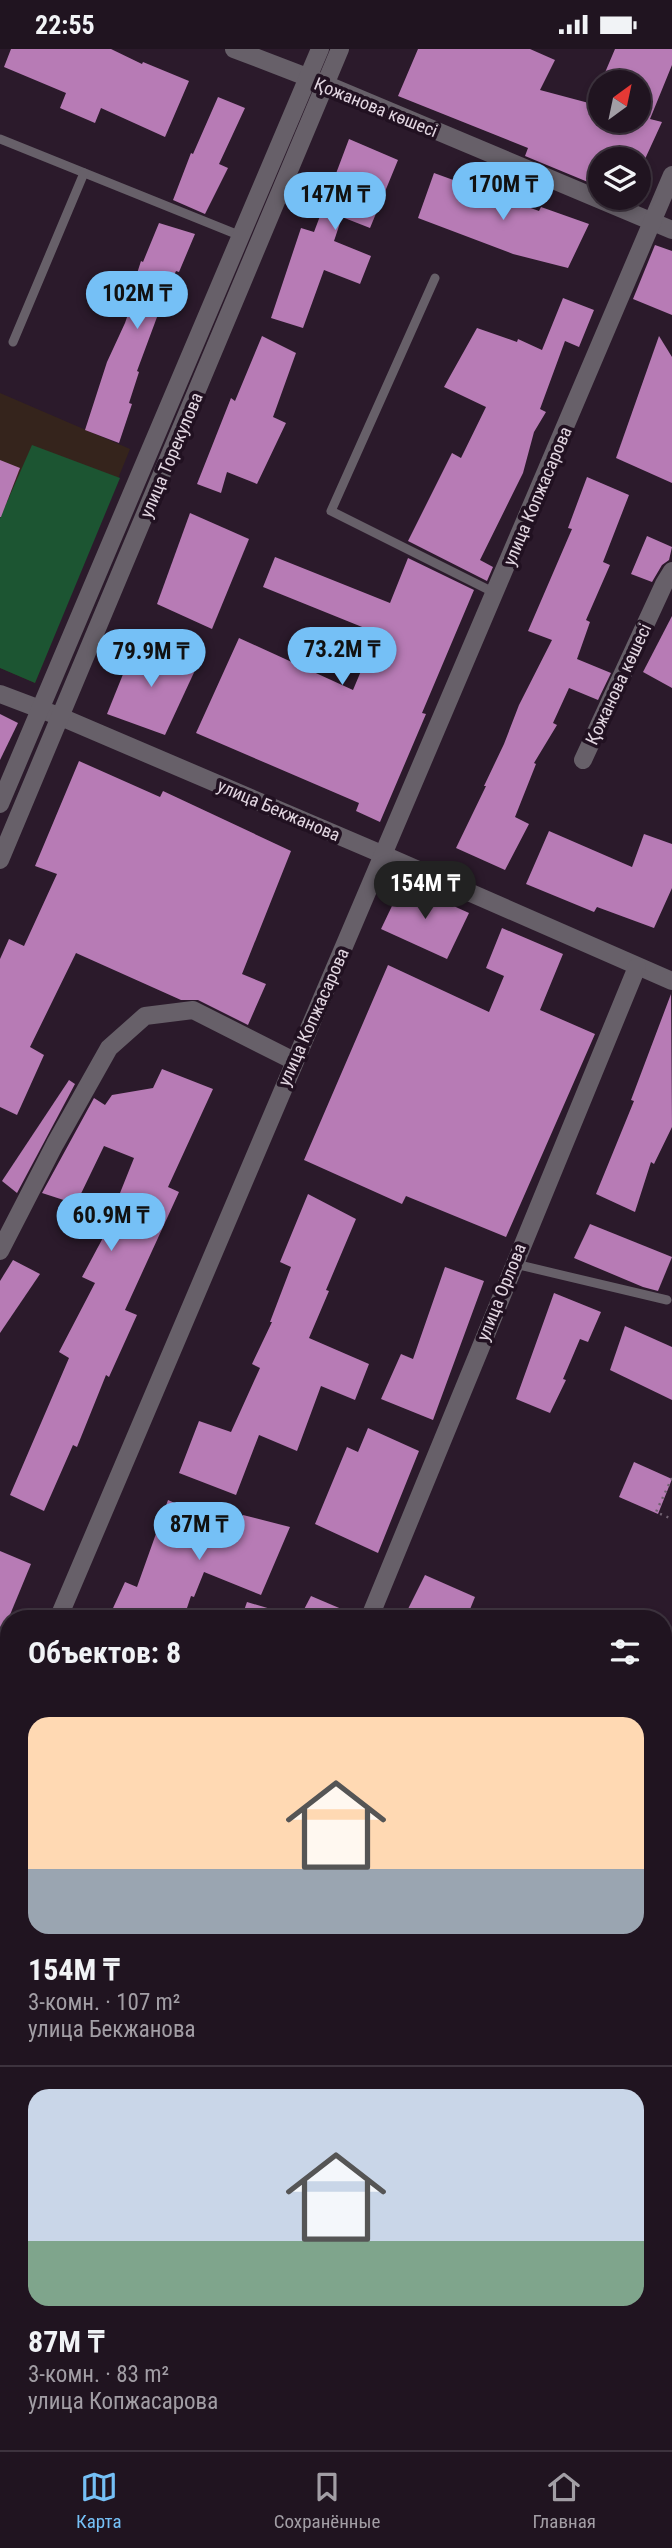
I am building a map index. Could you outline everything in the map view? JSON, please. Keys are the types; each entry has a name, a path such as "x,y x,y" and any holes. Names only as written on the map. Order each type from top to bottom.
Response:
{"street":[{"name":"Қожанова көшесі","path":"234,49 672,230"},
{"name":"улица Торекулова","path":"0,804 320,49"},
{"name":"улица Торекулова","path":"0,860 340,49"},
{"name":"улица Копжасарова","path":"62,1610 672,175"},
{"name":"Қожанова көшесі","path":"583,760 672,571"},
{"name":"улица Бекжанова","path":"0,694 61,717 672,981"},
{"name":"улица Орлова","path":"373,1610 513,1263 637,967"},
{"path":"0,1251 55,1144 109,1048 145,1016 193,1010 294,1062"}],"lane":[{"path":"0,139 241,236"},
{"path":"13,342 84,173"},
{"path":"435,278 331,511 495,593"},
{"path":"513,1263 667,1300"}],"path":[{"path":"672,1478 656,1512 672,1519"}],"shaded area":[{"path":"0,393 130,449 35,683 0,668"}],"green space":[{"path":"32,445 120,478 35,683 0,668 0,518"}],"building":[{"path":"11,49 111,49 142,64 143,62 189,81 165,137 101,108 95,123 60,108 66,93 4,67"},
{"path":"418,49 530,49 555,60 540,90 588,103 588,133 651,133 651,119 662,122 651,147 588,147 588,182 525,156 528,148 398,96"},
{"path":"615,49 672,49 672,65 651,117 651,70 606,70"},
{"path":"218,97 245,108 219,164 228,168 205,214 173,200 191,153 193,154"},
{"path":"349,139 398,160 370,228 342,217 334,241 371,256 360,284 324,270 303,328 271,318 301,228 314,232"},
{"path":"434,173 539,211 541,207 589,224 568,268 513,254 418,218"},
{"path":"159,223 195,234 179,272 176,271 159,308 137,371 139,372 129,403 132,404 119,443 85,430 107,362 137,288 133,286 141,261 143,262"},
{"path":"655,245 672,251 672,315 633,299"},
{"path":"563,298 594,310 579,347 565,341 540,409 546,412 534,432 523,473 480,560 493,567 487,581 408,541 452,453 461,458 486,407 444,387 477,328 517,342 518,339 542,350"},
{"path":"262,336 296,353 273,417 286,423 257,484 227,472 221,493 197,484 231,398 235,401"},
{"path":"659,336 672,357 672,483 616,458"},
{"path":"0,460 20,468 1,517 0,517"},
{"path":"587,477 629,495 603,562 610,565 586,620 590,622 577,659 611,673 598,700 569,688 553,723 557,725 534,763 536,764 515,817 529,824 505,870 456,848 486,786 519,705 552,640 528,631 572,529 568,528"},
{"path":"190,513 249,539 212,629 157,604"},
{"path":"647,536 672,547 669,560 662,565 652,582 631,574"},
{"path":"275,557 390,603 408,558 474,590 380,822 356,811 359,803 196,733 239,638 353,690 377,633 263,587"},
{"path":"672,616 672,688 643,672"},
{"path":"136,642 197,666 165,735 107,714"},
{"path":"0,714 18,723 0,760"},
{"path":"79,761 160,797 163,791 291,851 242,974 266,984 248,1025 198,1000 181,1000 76,953 30,1047 44,1055 17,1115 0,1107 0,959 9,939 24,946 57,874 35,866"},
{"path":"549,831 632,867 644,834 672,844 672,888 654,928 597,907 594,912 526,884"},
{"path":"403,883 469,913 447,959 381,929"},
{"path":"502,928 563,954 540,1010 595,1034 506,1237 406,1196 402,1204 304,1160 388,965 489,1012 504,976 486,968"},
{"path":"671,994 672,1127 654,1164 651,1162 635,1212 596,1194 634,1101 631,1100"},
{"path":"162,1069 213,1089 168,1187 179,1192 125,1310 137,1315 109,1377 106,1375 77,1447 73,1445 44,1511 10,1495 69,1358 59,1352 95,1283 82,1277 113,1219 110,1218 134,1158 104,1146 76,1204 42,1193 94,1098 105,1105 112,1095 153,1088"},
{"path":"69,1080 75,1084 17,1193 2,1181"},
{"path":"308,1194 356,1219 309,1338 369,1364 355,1400 321,1386 297,1451 259,1435 236,1495 179,1473 199,1421 231,1432 260,1368 252,1364 272,1322 291,1267 280,1262"},
{"path":"590,1224 672,1257 658,1291 574,1258"},
{"path":"13,1260 40,1274 0,1333 0,1281"},
{"path":"445,1267 484,1281 433,1420 381,1399 401,1354 413,1359"},
{"path":"554,1293 601,1312 588,1342 580,1339 563,1379 566,1380 550,1413 516,1399"},
{"path":"625,1326 672,1347 672,1400 610,1370"},
{"path":"368,1428 419,1451 378,1553 315,1524 347,1447 358,1452"},
{"path":"634,1462 672,1479 658,1514 619,1497"},
{"path":"168,1500 236,1531 243,1515 290,1527 261,1595 204,1572 186,1610 112,1610 125,1582 137,1587"},
{"path":"0,1551 31,1564 12,1610 0,1610"},
{"path":"425,1575 475,1597 470,1610 408,1610"},
{"path":"311,1596 344,1610 304,1610"},
{"path":"247,1602 274,1610 244,1610"}]}
